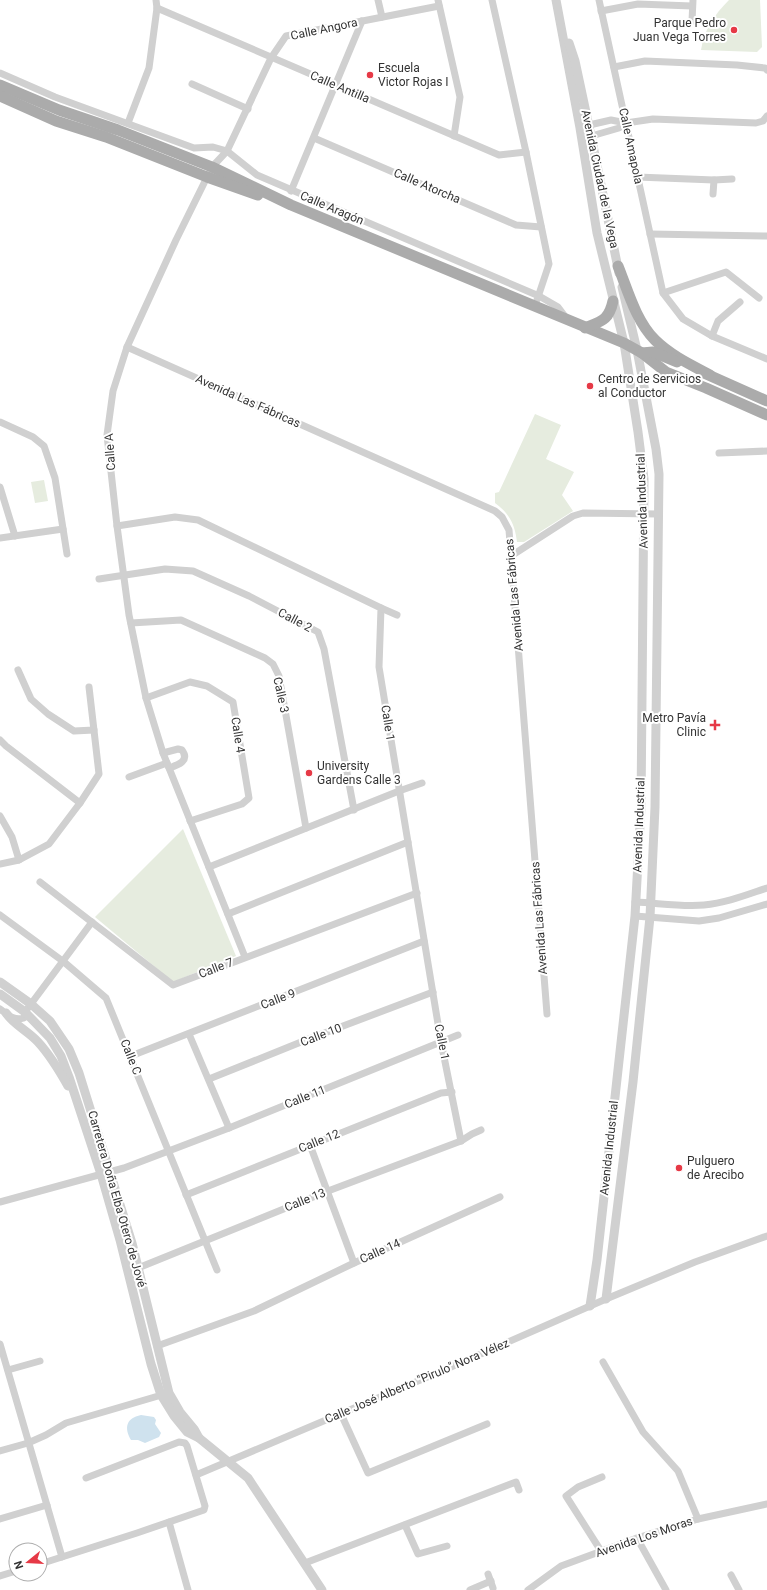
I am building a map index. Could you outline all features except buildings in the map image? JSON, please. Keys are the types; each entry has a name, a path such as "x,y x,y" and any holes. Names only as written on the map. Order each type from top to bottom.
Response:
{"main road":[{"path":"0,85 59,110 118,130 210,172 291,205 536,301 568,320 624,343 640,352 666,372 767,415"},
{"path":"0,96 56,121 210,172"},
{"path":"618,266 640,320 655,340 680,359 710,375"},
{"path":"585,328 605,319 610,312 613,301"},
{"path":"640,352 653,352 710,375 767,401"}],"street":[{"path":"128,123 149,68 157,8 156,0"},
{"path":"378,0 382,17"},
{"path":"492,0 526,152 548,264 536,301"},
{"name":"Calle Amapola","path":"599,0 663,293 683,319 712,336 767,359"},
{"path":"439,3 460,97 454,136"},
{"name":"Calle Angora","path":"210,172 227,151 271,58 286,36 382,17 439,3"},
{"path":"602,11 638,4 693,3 692,21"},
{"name":"Avenida Ciudad de la Vega","path":"558,5 575,60 585,127 582,139 597,233 624,343"},
{"name":"Calle Antilla","path":"157,8 498,155 526,152"},
{"path":"291,191 362,21"},
{"path":"614,67 645,61 737,65 766,68"},
{"name":"Calle Aragón","path":"0,73 55,97 194,148 213,147 227,151 257,175 536,301"},
{"path":"192,84 248,109"},
{"path":"585,127 611,120 626,123 652,118 756,123 763,121 767,116"},
{"path":"582,139 619,128 626,123"},
{"name":"Avenida Ciudad de la Vega","path":"585,127 592,136 618,266 640,352"},
{"name":"Calle Atorcha","path":"314,138 516,225 541,227"},
{"name":"Calle A","path":"210,172 176,240 127,347 113,391 107,435 117,526 131,623 146,698 163,753 245,957"},
{"path":"637,177 714,180 732,179"},
{"path":"713,194 714,180"},
{"path":"650,234 767,236"},
{"path":"663,293 726,272 759,298"},
{"path":"712,336 718,321 740,302"},
{"name":"Avenida Industrial","path":"590,1306 597,1260 635,916 641,807 644,514 642,461 624,343"},
{"name":"Avenida Las Fábricas","path":"127,347 495,511 502,517 509,530 547,1014"},
{"name":"Avenida Industrial","path":"606,1299 633,1082 650,917 655,807 659,474 640,352"},
{"path":"1,423 33,437 44,446 55,478 67,554"},
{"path":"719,453 767,451"},
{"path":"0,487 15,536"},
{"path":"511,556 573,516 583,514 658,514"},
{"path":"117,526 175,517 198,520 397,615"},
{"path":"0,538 63,529"},
{"name":"Calle 2","path":"124,575 165,569 193,571 249,596 318,632 324,649 354,810"},
{"path":"99,579 124,575"},
{"name":"Calle 1","path":"381,608 379,667 424,941 434,992 441,1042 461,1141"},
{"name":"Calle 3","path":"131,623 181,620 265,658 273,664 279,676 306,828"},
{"path":"18,670 31,699 48,714 74,731 94,730"},
{"name":"Calle 4","path":"146,698 190,682 207,686 233,702 249,798 242,804 190,821"},
{"path":"0,864 19,860 49,844 80,803 99,774 88,687"},
{"path":"0,740 80,803"},
{"path":"129,777 182,763 185,759 185,753 182,750 178,749 163,753"},
{"path":"209,868 399,791 422,784"},
{"path":"0,816 12,837 19,860"},
{"path":"228,914 408,842"},
{"name":"Calle 7","path":"40,882 173,985 417,892"},
{"path":"636,902 703,905 735,899 767,888"},
{"path":"635,916 699,920 719,918 767,904"},
{"name":"Calle C","path":"0,915 64,962 106,998 131,1056 168,1152 217,1270"},
{"path":"3,1011 14,1018 24,1018 25,1012 64,962 92,922"},
{"name":"Calle 9","path":"131,1056 424,941"},
{"name":"Carretera Doña Elba Otero de Jové","path":"0,982 31,1004 50,1021 69,1049 82,1080 111,1172 138,1268 157,1346 165,1394"},
{"name":"Calle 10","path":"209,1079 306,1040 434,992"},
{"name":"Carretera Doña Elba Otero de Jové","path":"0,994 25,1012 50,1038 61,1056 101,1174 120,1240 151,1364 165,1394 194,1429 199,1438 248,1478 322,1590"},
{"path":"3,1011 10,1019 38,1041 49,1055 76,1097"},
{"path":"190,1034 229,1128"},
{"name":"Calle 11","path":"0,1202 111,1172 168,1152 458,1035"},
{"path":"617,1079 633,1082"},
{"name":"Calle 12","path":"186,1195 441,1093 452,1092"},
{"name":"Calle 13","path":"138,1268 328,1191 461,1141 481,1130"},
{"name":"Calle 14","path":"310,1145 354,1263 500,1197"},
{"name":"Calle José Alberto \"Pirulo\" Nora Vélez","path":"196,1475 536,1331 606,1299 695,1262 767,1236"},
{"path":"597,1260 611,1262"},
{"path":"157,1346 254,1311 354,1263"},
{"path":"0,1344 62,1557"},
{"path":"8,1370 40,1361"},
{"path":"603,1362 644,1432 678,1471 698,1519"},
{"path":"0,1451 28,1443 46,1435 66,1423 165,1394"},
{"path":"341,1414 368,1473 487,1424"},
{"path":"48,1561 204,1510 205,1506 185,1443 179,1442 86,1478"},
{"path":"601,1551 566,1496 578,1487 602,1477"},
{"path":"305,1563 516,1482 519,1490"},
{"name":"Avenida Los Moras","path":"528,1590 561,1566 637,1538 698,1519 767,1504"},
{"path":"0,1519 47,1505"},
{"path":"169,1522 188,1590"},
{"path":"405,1524 418,1554 447,1546"},
{"path":"637,1538 666,1590"},
{"path":"731,1575 739,1590"},
{"path":"470,1590 491,1581"}],"shaded area":[{"name":"Parque Pedro Juan Vega Torres","path":"729,0 760,0 762,47 757,52 701,50 702,43 710,23"},
{"path":"535,414 561,425 546,459 574,472 562,495 573,511 524,542 517,542 515,530 511,520 495,503 495,493 499,492"},
{"path":"44,480 48,501 35,503 31,482"},
{"path":"183,829 236,956 173,982 95,917"}],"water":[{"path":"141,1415 154,1417 156,1420 155,1424 161,1433 159,1437 145,1443 138,1440 131,1440 127,1428 129,1421 136,1416"}],"place":[{"name":"Parque Pedro Juan Vega Torres","path":"734,30"},
{"name":"Escuela Victor Rojas I","path":"370,75"},
{"name":"Centro de Servicios al Conductor","path":"590,386"},
{"name":"Metro Pavía Clinic","path":"715,725"},
{"name":"University Gardens Calle 3","path":"309,773"},
{"name":"Pulguero de Arecibo","path":"679,1168"}]}
